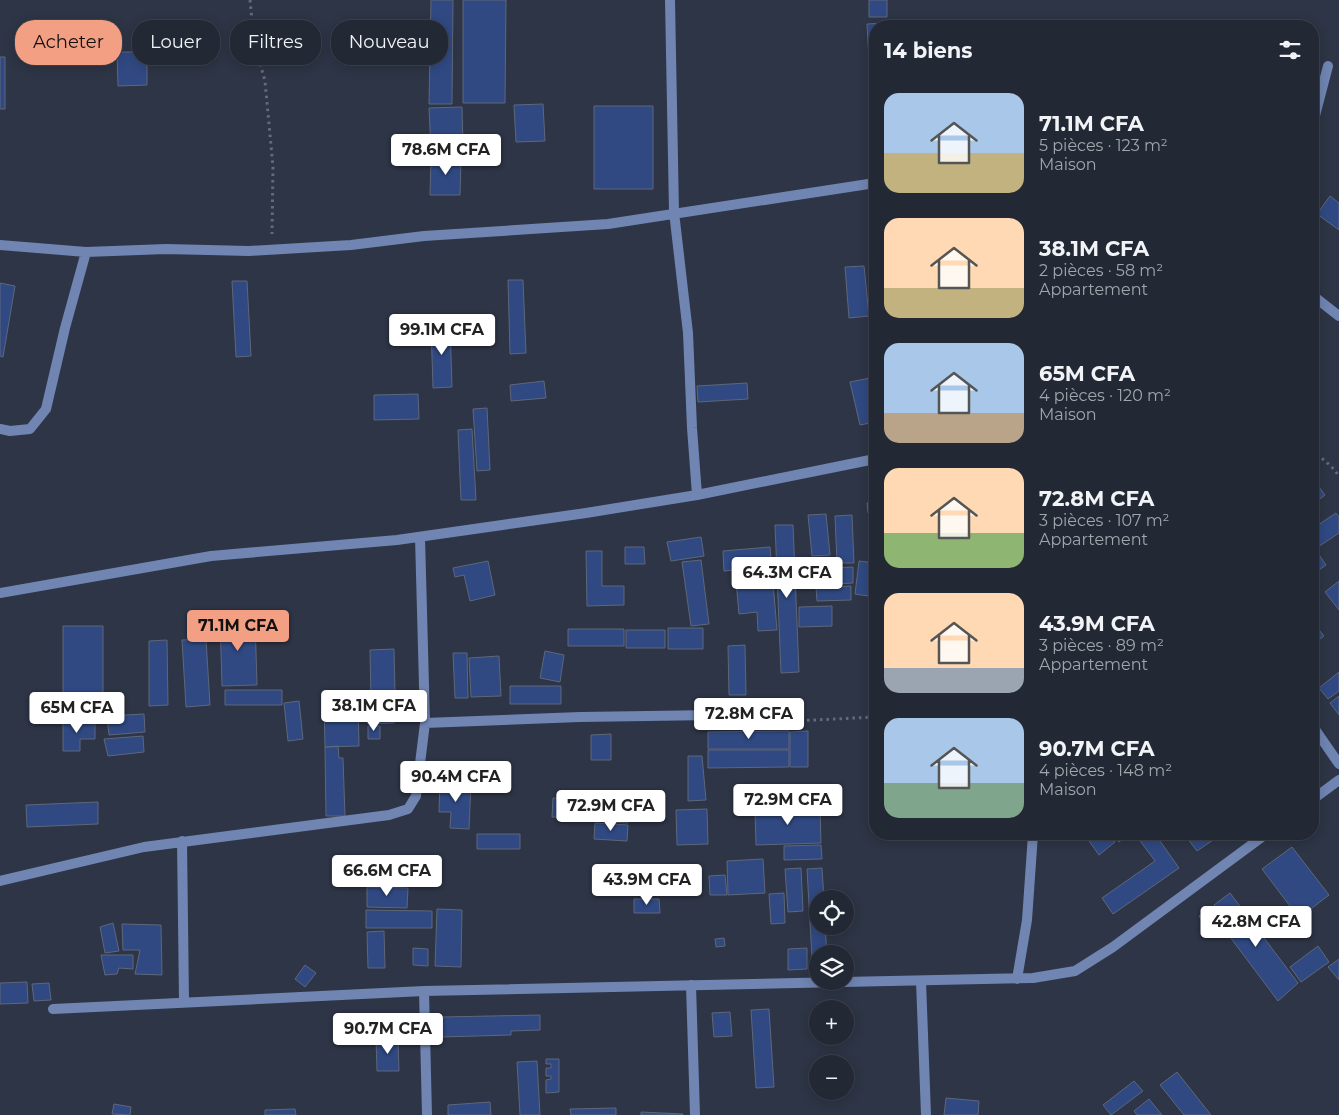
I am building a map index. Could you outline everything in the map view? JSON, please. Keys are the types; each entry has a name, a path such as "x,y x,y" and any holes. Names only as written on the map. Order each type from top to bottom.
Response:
{"street":[{"path":"670,0 674,212 688,333 697,495"},
{"path":"1319,100 1328,66"},
{"path":"0,245 86,252 272,249 351,245 497,230 586,226 869,184"},
{"path":"0,430 10,432 30,429 46,409 64,328 86,252"},
{"path":"1319,300 1339,316"},
{"path":"0,593 211,556 275,552 420,537 697,495 869,460"},
{"path":"0,881 182,841 389,815 408,809 416,796 425,723 420,537"},
{"path":"425,723 580,716 777,714"},
{"path":"1319,735 1339,764"},
{"path":"1319,795 1339,780"},
{"path":"1017,979 1027,920 1033,840"},
{"path":"53,1009 184,1001 424,991 1017,979 1075,971 1113,947 1258,840"},
{"path":"182,841 184,1001"},
{"path":"921,981 926,1115"},
{"path":"691,985 695,1115"},
{"path":"424,991 427,1115"}],"path":[{"path":"250,0 254,42 265,81 273,167 272,249"},
{"path":"1319,456 1332,466 1339,476"},
{"path":"777,714 797,722 869,717"}],"building":[{"path":"431,0 453,0 452,104 429,104 430,65 448,65 448,20 431,20"},
{"path":"463,0 506,0 505,103 463,103"},
{"path":"869,0 887,0 887,17 869,17"},
{"path":"867,24 869,24 869,60"},
{"path":"122,52 132,52 132,65 147,65 147,85 118,86 117,65 122,65"},
{"path":"0,57 5,57 5,109 0,109"},
{"path":"543,104 545,141 516,142 514,105"},
{"path":"594,106 653,106 653,189 594,189"},
{"path":"462,107 463,148 431,149 429,108"},
{"path":"431,158 461,158 460,195 430,195"},
{"path":"1330,196 1339,203 1339,230 1319,215 1319,211"},
{"path":"864,266 869,316 849,318 845,267"},
{"path":"508,280 523,280 526,353 510,354"},
{"path":"232,281 247,281 251,356 236,357"},
{"path":"0,283 15,286 3,357 0,356"},
{"path":"450,324 452,387 433,388 431,325"},
{"path":"869,378 869,423 860,425 850,382"},
{"path":"544,381 546,398 511,401 510,385"},
{"path":"747,383 748,399 698,402 697,386"},
{"path":"418,394 419,419 374,420 374,395"},
{"path":"487,408 490,470 477,471 473,409"},
{"path":"472,429 476,500 461,500 458,430"},
{"path":"1319,487 1325,495 1319,500"},
{"path":"1336,513 1339,517 1339,533 1319,546 1319,524"},
{"path":"826,514 830,555 812,556 808,515"},
{"path":"852,515 854,563 837,563 835,516"},
{"path":"775,525 793,525 799,672 781,673"},
{"path":"701,537 704,556 671,561 667,542"},
{"path":"625,547 644,547 645,564 625,564"},
{"path":"770,547 777,630 758,631 757,612 739,614 735,570 724,571 723,551"},
{"path":"586,551 602,551 602,586 624,586 624,605 587,606"},
{"path":"1319,555 1326,565 1319,570"},
{"path":"701,560 709,624 691,626 682,562"},
{"path":"488,561 495,595 470,601 464,575 455,577 453,568"},
{"path":"859,561 869,562 869,596 855,594"},
{"path":"853,567 853,583 816,585 814,569"},
{"path":"1339,581 1339,610 1325,592"},
{"path":"851,586 851,600 817,601 816,588"},
{"path":"832,606 832,626 799,627 799,607"},
{"path":"255,619 257,685 222,686 220,620"},
{"path":"63,626 103,626 103,717 63,717"},
{"path":"668,628 703,628 703,649 668,649"},
{"path":"568,629 624,629 624,646 568,646"},
{"path":"626,630 665,630 665,648 626,648"},
{"path":"1319,630 1324,636 1319,640"},
{"path":"206,639 210,705 186,707 182,640"},
{"path":"167,640 168,705 149,706 149,641"},
{"path":"745,645 746,695 729,695 728,646"},
{"path":"394,649 395,692 387,692 387,699 371,700 370,650"},
{"path":"545,651 564,655 560,682 540,678"},
{"path":"453,653 467,653 468,698 455,698"},
{"path":"499,656 501,696 471,697 469,658"},
{"path":"1339,672 1339,691 1328,699 1319,688"},
{"path":"510,686 561,686 561,704 510,704"},
{"path":"225,690 282,690 282,705 225,705"},
{"path":"1339,696 1339,715 1330,703"},
{"path":"358,700 359,746 325,747 324,701"},
{"path":"299,701 303,739 288,741 284,703"},
{"path":"367,701 393,701 394,723 368,724"},
{"path":"144,714 145,732 109,735 107,716"},
{"path":"63,722 95,722 95,739 80,739 80,751 63,751"},
{"path":"368,726 380,726 380,739 368,739"},
{"path":"789,731 789,749 708,749 708,732"},
{"path":"808,731 808,767 790,767 790,732"},
{"path":"611,734 611,760 591,760 591,735"},
{"path":"143,736 144,752 108,756 104,739"},
{"path":"338,746 339,758 343,758 345,816 326,816 325,747"},
{"path":"708,750 789,750 789,767 708,768"},
{"path":"688,756 702,756 706,800 688,801"},
{"path":"440,781 471,782 469,829 450,828 451,812 439,812"},
{"path":"553,798 570,798 569,817 552,817"},
{"path":"98,802 98,824 27,827 26,805"},
{"path":"596,804 629,806 628,823 595,821"},
{"path":"820,808 821,843 756,845 755,810"},
{"path":"707,809 708,844 677,845 676,810"},
{"path":"595,823 628,825 627,841 594,839"},
{"path":"477,834 520,834 520,849 477,849"},
{"path":"1088,840 1114,840 1115,842 1099,855"},
{"path":"1139,840 1159,840 1179,868 1113,914 1102,898 1155,861"},
{"path":"1189,840 1213,840 1197,851"},
{"path":"821,845 822,859 784,860 784,846"},
{"path":"1292,847 1329,895 1299,918 1262,869"},
{"path":"763,859 765,893 728,895 727,861"},
{"path":"801,868 803,911 788,912 785,869"},
{"path":"822,868 823,890 809,890 809,905 807,869"},
{"path":"665,874 666,888 632,889 632,875"},
{"path":"725,875 727,895 710,895 709,876"},
{"path":"367,887 408,888 407,908 367,907"},
{"path":"784,893 785,923 771,924 769,894"},
{"path":"1230,893 1298,983 1278,1001 1224,929 1229,925 1214,905"},
{"path":"634,899 659,899 660,913 634,913"},
{"path":"437,909 462,910 461,967 435,966"},
{"path":"366,910 432,911 432,928 366,928"},
{"path":"1205,912 1216,926 1209,932 1199,916"},
{"path":"113,923 119,951 105,953 100,927"},
{"path":"122,924 161,925 162,975 135,974 140,950 123,950"},
{"path":"384,931 385,968 368,968 367,932"},
{"path":"811,935 826,935 826,945 811,945"},
{"path":"724,938 725,946 716,947 715,939"},
{"path":"1318,946 1329,962 1301,982 1290,967"},
{"path":"413,948 428,949 428,966 413,965"},
{"path":"807,948 807,969 788,970 788,949"},
{"path":"101,955 133,955 133,969 119,968 117,974 105,975"},
{"path":"1339,959 1339,980 1328,967"},
{"path":"305,965 316,973 305,987 295,979"},
{"path":"27,982 28,1003 0,1004 0,983"},
{"path":"49,983 51,1000 34,1001 32,984"},
{"path":"769,1009 774,1087 756,1088 751,1010"},
{"path":"730,1012 732,1036 714,1037 712,1013"},
{"path":"540,1015 540,1030 511,1031 511,1035 442,1037 442,1017"},
{"path":"398,1038 399,1071 377,1071 376,1039"},
{"path":"546,1059 559,1059 559,1092 546,1093 546,1080 551,1079 551,1076 546,1076 546,1068 551,1068 551,1064 546,1064"},
{"path":"537,1061 540,1115 520,1115 517,1062"},
{"path":"1177,1072 1211,1115 1184,1115 1160,1085"},
{"path":"1134,1081 1143,1091 1111,1115 1103,1105"},
{"path":"946,1098 979,1101 978,1115 944,1115"},
{"path":"1149,1099 1162,1115 1137,1115 1134,1111"},
{"path":"490,1102 491,1115 448,1115 448,1105"},
{"path":"114,1104 131,1107 130,1115 112,1114"},
{"path":"616,1108 616,1115 571,1115 570,1109"},
{"path":"295,1109 296,1115 265,1115 265,1110"},
{"path":"641,1112 683,1114 683,1115 641,1115"}]}
